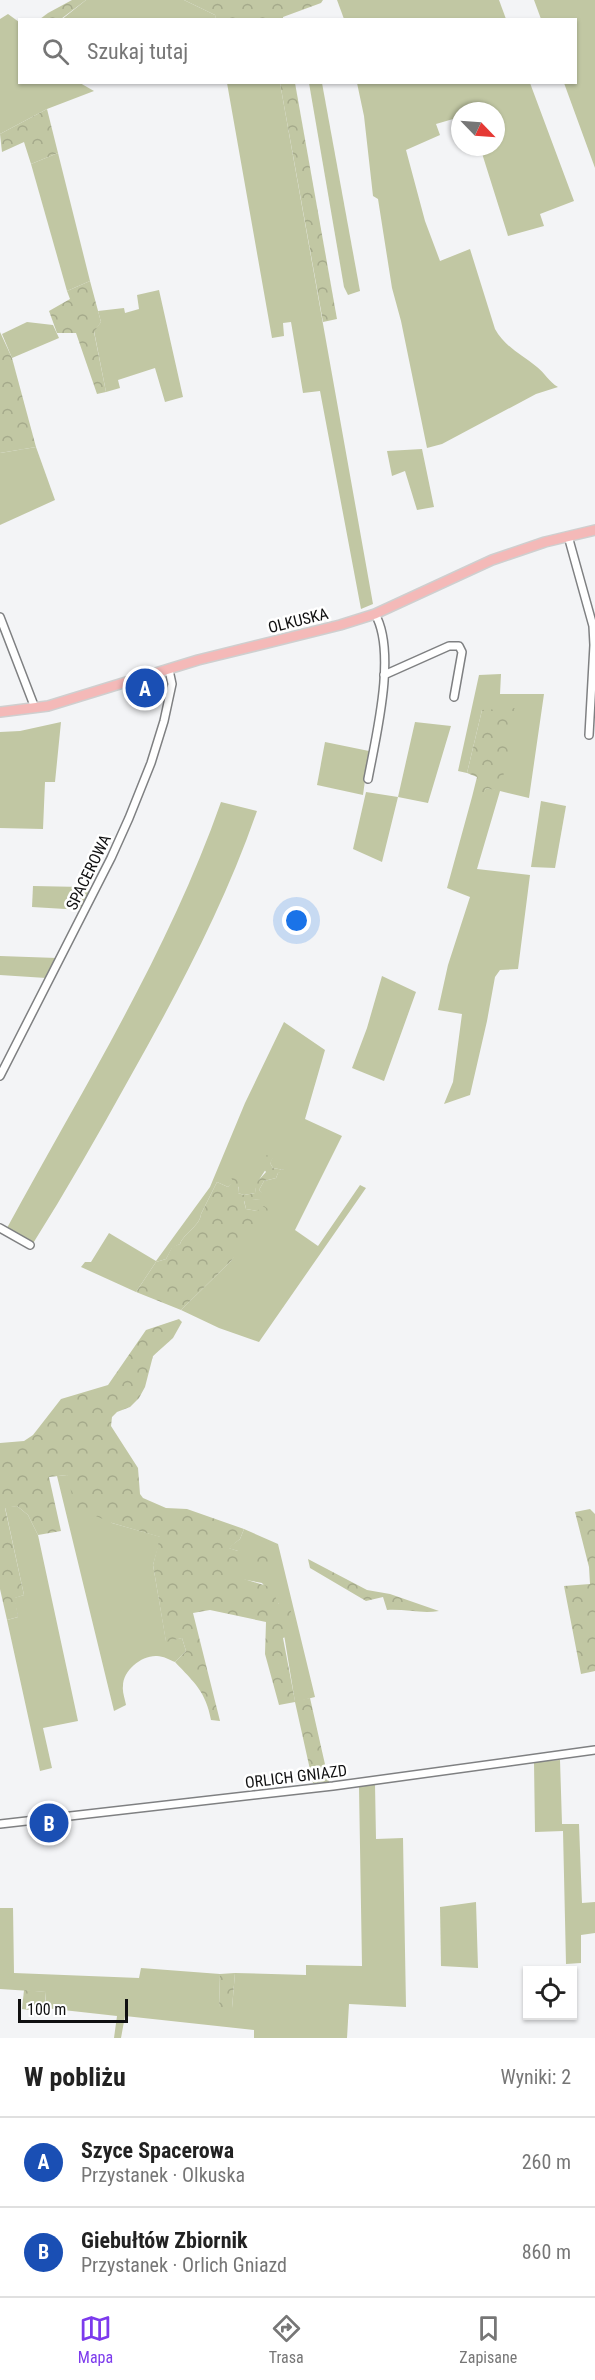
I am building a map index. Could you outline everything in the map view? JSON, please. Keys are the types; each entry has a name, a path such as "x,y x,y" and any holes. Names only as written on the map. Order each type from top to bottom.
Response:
{"main road":[{"name":"OLKUSKA","path":"0,712 48,706 198,660 340,625 375,614 492,560 544,542 595,530"}],"street":[{"path":"568,536 593,626 590,735"},
{"path":"368,779 386,666 381,627 375,614"},
{"path":"0,617 35,708"},
{"path":"384,675 449,646 459,646 462,652 454,697"},
{"name":"SPACEROWA","path":"0,1076 129,818 151,763 164,722 172,684 169,670"},
{"path":"0,1228 30,1245"},
{"name":"ORLICH GNIAZD","path":"0,1824 339,1785 595,1750"}],"green space":[{"path":"72,0 86,0 62,18 41,18"},
{"path":"86,0 184,0 215,15 216,18 64,18"},
{"path":"184,0 323,0 321,3 283,18 216,18 215,15"},
{"path":"337,0 499,0 506,18 344,18"},
{"path":"534,0 595,0 595,168 564,84 577,84 577,18 541,18"},
{"path":"8,14 18,21 18,84 82,84 94,91 47,109 0,134 0,19"},
{"path":"227,84 280,84 373,604 361,609 320,391 303,393 291,322 283,323 284,336 272,338"},
{"path":"280,84 295,84 337,319 323,322"},
{"path":"309,84 322,84 360,291 348,295 344,287"},
{"path":"357,84 530,84 574,201 540,214 544,226 508,236 483,156 505,156 505,102 451,102 451,120 436,124 440,135 406,150 425,221 440,261 470,249 495,329 509,346 537,367 558,387 536,394 442,444 427,448 392,288 378,199 373,196 364,116"},
{"path":"47,109 58,153 31,164 24,142 2,152 0,134"},
{"path":"58,153 90,281 67,291 31,164"},
{"path":"90,281 101,322 94,332 106,392 97,394 76,333 57,333 49,311 70,299 67,291"},
{"path":"159,290 183,397 165,402 155,368 118,380 120,388 106,392 94,331 101,322 98,311 124,308 125,313 139,309 137,295"},
{"path":"27,322 53,325 59,338 12,358 2,334"},
{"path":"0,332 12,358 36,447 0,453"},
{"path":"36,447 55,500 0,525 0,453"},
{"path":"422,449 434,507 417,510 405,471 392,476 387,451"},
{"path":"501,674 500,694 544,694 529,798 500,791 477,869 530,875 518,969 500,970 495,977 470,1095 444,1104 453,1082 462,1014 438,1010 448,965 470,897 447,888 472,797 482,797 486,788 500,790 482,710 467,773 458,771 479,675"},
{"path":"518,708 500,791 486,788 483,797 472,797 477,777 467,773 482,710"},
{"path":"61,722 55,782 45,782 43,829 0,828 0,732 20,731"},
{"path":"415,722 451,726 428,803 398,797"},
{"path":"325,742 369,751 363,795 317,785"},
{"path":"366,792 398,797 382,862 353,849"},
{"path":"541,801 566,806 555,868 531,867"},
{"path":"221,802 257,811 230,881 165,1014 94,1142 32,1245 7,1228 150,966 200,858"},
{"path":"33,886 83,887 91,892 82,910 32,907"},
{"path":"0,956 57,958 46,978 0,975"},
{"path":"382,976 416,992 384,1081 352,1068 367,1028"},
{"path":"284,1022 325,1050 305,1119 342,1136 295,1230 318,1246 360,1185 366,1188 259,1342 219,1328 181,1310 232,1260 257,1211 246,1209 244,1200 260,1199 263,1195 259,1190 264,1181 276,1178 278,1173 284,1170 273,1168 270,1163 273,1157 260,1179 255,1193 244,1195 238,1193 239,1177 232,1179 233,1183 228,1187 217,1182 198,1222 180,1244 172,1248 166,1259 156,1262 136,1292 81,1267 85,1262 91,1262 109,1233 156,1261 210,1187 245,1103"},
{"path":"267,1155 273,1157 270,1163 273,1168 284,1170 284,1172 278,1173 276,1178 264,1181 259,1190 264,1195 261,1199 244,1201 246,1209 257,1211 264,1206 270,1210 232,1260 181,1310 136,1292 156,1262 166,1259 172,1247 180,1244 198,1222 217,1182 228,1187 232,1183 232,1179 227,1174 229,1172 239,1177 248,1176 246,1184 238,1187 238,1193 244,1195 255,1193 256,1183 266,1172 261,1165 262,1159"},
{"path":"179,1319 182,1322 173,1338 153,1356 145,1387 139,1398 130,1407 117,1412 112,1417 111,1426 138,1468 140,1494 143,1498 166,1508 187,1509 244,1529 240,1539 229,1548 238,1551 276,1548 279,1562 241,1563 241,1578 270,1587 279,1604 289,1603 296,1633 283,1638 295,1701 310,1698 329,1782 313,1783 295,1702 279,1705 265,1654 266,1622 210,1610 193,1613 220,1721 211,1720 202,1695 175,1662 186,1651 182,1638 166,1642 153,1565 160,1537 112,1523 75,1507 67,1475 49,1477 61,1531 38,1535 28,1515 17,1506 5,1508 24,1595 15,1598 18,1617 7,1620 0,1589 0,1443 24,1441 33,1435 61,1399 108,1385 146,1330"},
{"path":"67,1475 112,1523 161,1537 153,1565 166,1641 182,1638 186,1651 175,1662 151,1656 134,1665 124,1680 123,1691 126,1705 114,1711 57,1476"},
{"path":"17,1506 28,1515 38,1535 78,1721 43,1728 52,1768 40,1771 7,1620 18,1617 14,1598 24,1595 5,1507"},
{"path":"590,1509 595,1514 595,1671 581,1674 564,1586 590,1584 589,1567 575,1512"},
{"path":"244,1529 278,1544 315,1697 295,1702 279,1604 262,1583 241,1579 238,1551 228,1548 240,1539"},
{"path":"308,1559 367,1590 390,1594 439,1611 387,1610 383,1597 366,1601 310,1568"},
{"path":"560,1760 562,1824 579,1824 582,1903 595,1902 595,1933 581,1935 581,1963 566,1964 563,1831 535,1832 534,1762"},
{"path":"375,1784 376,1839 403,1838 406,2007 349,2004 347,2038 254,2038 254,2030 125,2016 121,2038 114,2038 117,2016 45,2008 46,1992 0,1989 0,1908 13,1908 14,1973 139,1978 141,1968 220,1974 219,2008 232,2008 235,1973 306,1975 306,1965 362,1966 359,1787"},
{"path":"476,1902 478,1968 441,1966 440,1907"},
{"path":"235,1973 232,2008 219,2008 220,1974"},
{"path":"24,1990 46,1992 44,2012 22,2009"}],"place":[{"name":"Szyce Spacerowa","path":"145,688"},
{"name":"Giebułtów Zbiornik","path":"49,1823"}]}
